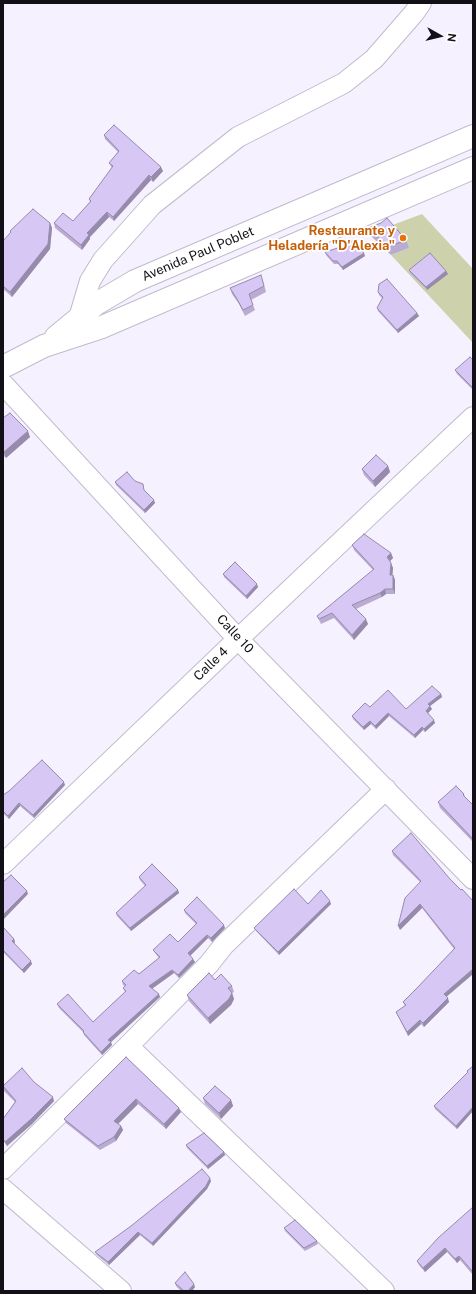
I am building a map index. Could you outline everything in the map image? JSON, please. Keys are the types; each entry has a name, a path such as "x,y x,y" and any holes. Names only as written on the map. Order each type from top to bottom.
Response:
{"main road":[{"name":"Avenida Paul Poblet","path":"44,346 96,304 135,281 473,136"},
{"name":"Avenida Paul Poblet","path":"3,367 44,346 102,327 473,168"}],"street":[{"path":"78,318 90,281 103,260 152,205 238,137 344,83 374,59 421,3"},
{"name":"Calle 10","path":"3,384 238,639 473,878"},
{"name":"Calle 4","path":"3,864 473,416"},
{"path":"3,1169 209,964 224,945 386,789"},
{"path":"128,1046 384,1291"},
{"path":"3,1189 121,1291"}],"green space":[{"path":"422,214 473,269 473,343 391,255 409,248 390,226"}],"building":[{"path":"114,125 161,167 151,177 149,175 113,217 107,212 87,233 89,235 81,245 54,223 63,213 73,221 91,201 89,199 113,166 109,163 119,151 104,135"},
{"path":"33,209 50,223 48,244 10,292 3,286 3,241 11,232 10,231"},
{"path":"387,218 406,240 388,247 368,228 381,223"},
{"path":"352,241 364,253 342,267 337,261 333,261 325,252 344,246"},
{"path":"430,253 446,271 426,287 409,270"},
{"path":"261,275 264,286 249,294 253,305 243,310 230,288"},
{"path":"387,279 417,313 397,330 377,308 383,297 378,292 379,284"},
{"path":"470,357 473,360 473,388 455,370"},
{"path":"10,413 28,431 4,452 3,418"},
{"path":"376,455 388,466 373,481 362,469"},
{"path":"127,472 135,481 143,484 144,490 154,500 144,510 115,482"},
{"path":"364,534 391,553 387,557 391,563 390,575 393,575 393,589 385,589 380,593 352,605 366,619 352,635 332,613 319,619 317,616 374,569 352,545"},
{"path":"235,562 257,584 246,596 223,574"},
{"path":"432,686 441,694 428,704 430,706 426,711 434,720 424,729 422,727 414,735 388,713 375,726 370,721 363,727 352,716 365,703 370,707 388,690 406,709"},
{"path":"42,760 64,782 33,815 19,803 8,816 3,811 3,795"},
{"path":"456,786 473,805 473,839 438,802"},
{"path":"411,833 450,879 473,901 473,969 444,994 448,998 423,1023 420,1020 407,1032 396,1012 406,1005 403,1002 455,948 420,904 398,926 405,898 421,881 392,851"},
{"path":"152,864 178,890 130,928 116,913 146,885 139,877"},
{"path":"11,875 27,891 3,915 3,882"},
{"path":"294,889 308,904 321,890 330,901 278,952 254,928"},
{"path":"197,897 224,925 211,938 207,935 188,953 193,959 178,975 172,970 149,986 159,994 108,1040 111,1042 101,1052 83,1032 84,1031 57,1004 68,994 93,1022 126,991 123,988 126,985 122,981 134,970 139,974 160,957 153,950 170,934 178,942 197,923 184,910"},
{"path":"3,927 14,939 12,941 31,961 22,970 3,950"},
{"path":"209,973 215,980 221,974 232,986 228,988 232,993 229,999 208,1018 187,995"},
{"path":"126,1057 179,1108 164,1124 136,1099 114,1121 121,1126 114,1137 98,1146 64,1119"},
{"path":"473,1066 473,1107 456,1126 434,1106"},
{"path":"22,1068 34,1082 53,1097 5,1142 3,1139 3,1119 16,1101 3,1086"},
{"path":"215,1086 231,1100 219,1113 203,1098"},
{"path":"204,1133 224,1152 207,1166 186,1145"},
{"path":"202,1169 210,1178 206,1186 152,1243 138,1232 108,1262 95,1252 131,1226"},
{"path":"473,1207 473,1272 459,1256 455,1259 445,1248 423,1268 417,1261 438,1238"},
{"path":"295,1220 317,1241 304,1248 284,1228"},
{"path":"185,1272 194,1284 188,1291 184,1291 175,1283"}],"place":[{"name":"Restaurante y Heladería \"D'Alexia\"","path":"403,238"}]}
